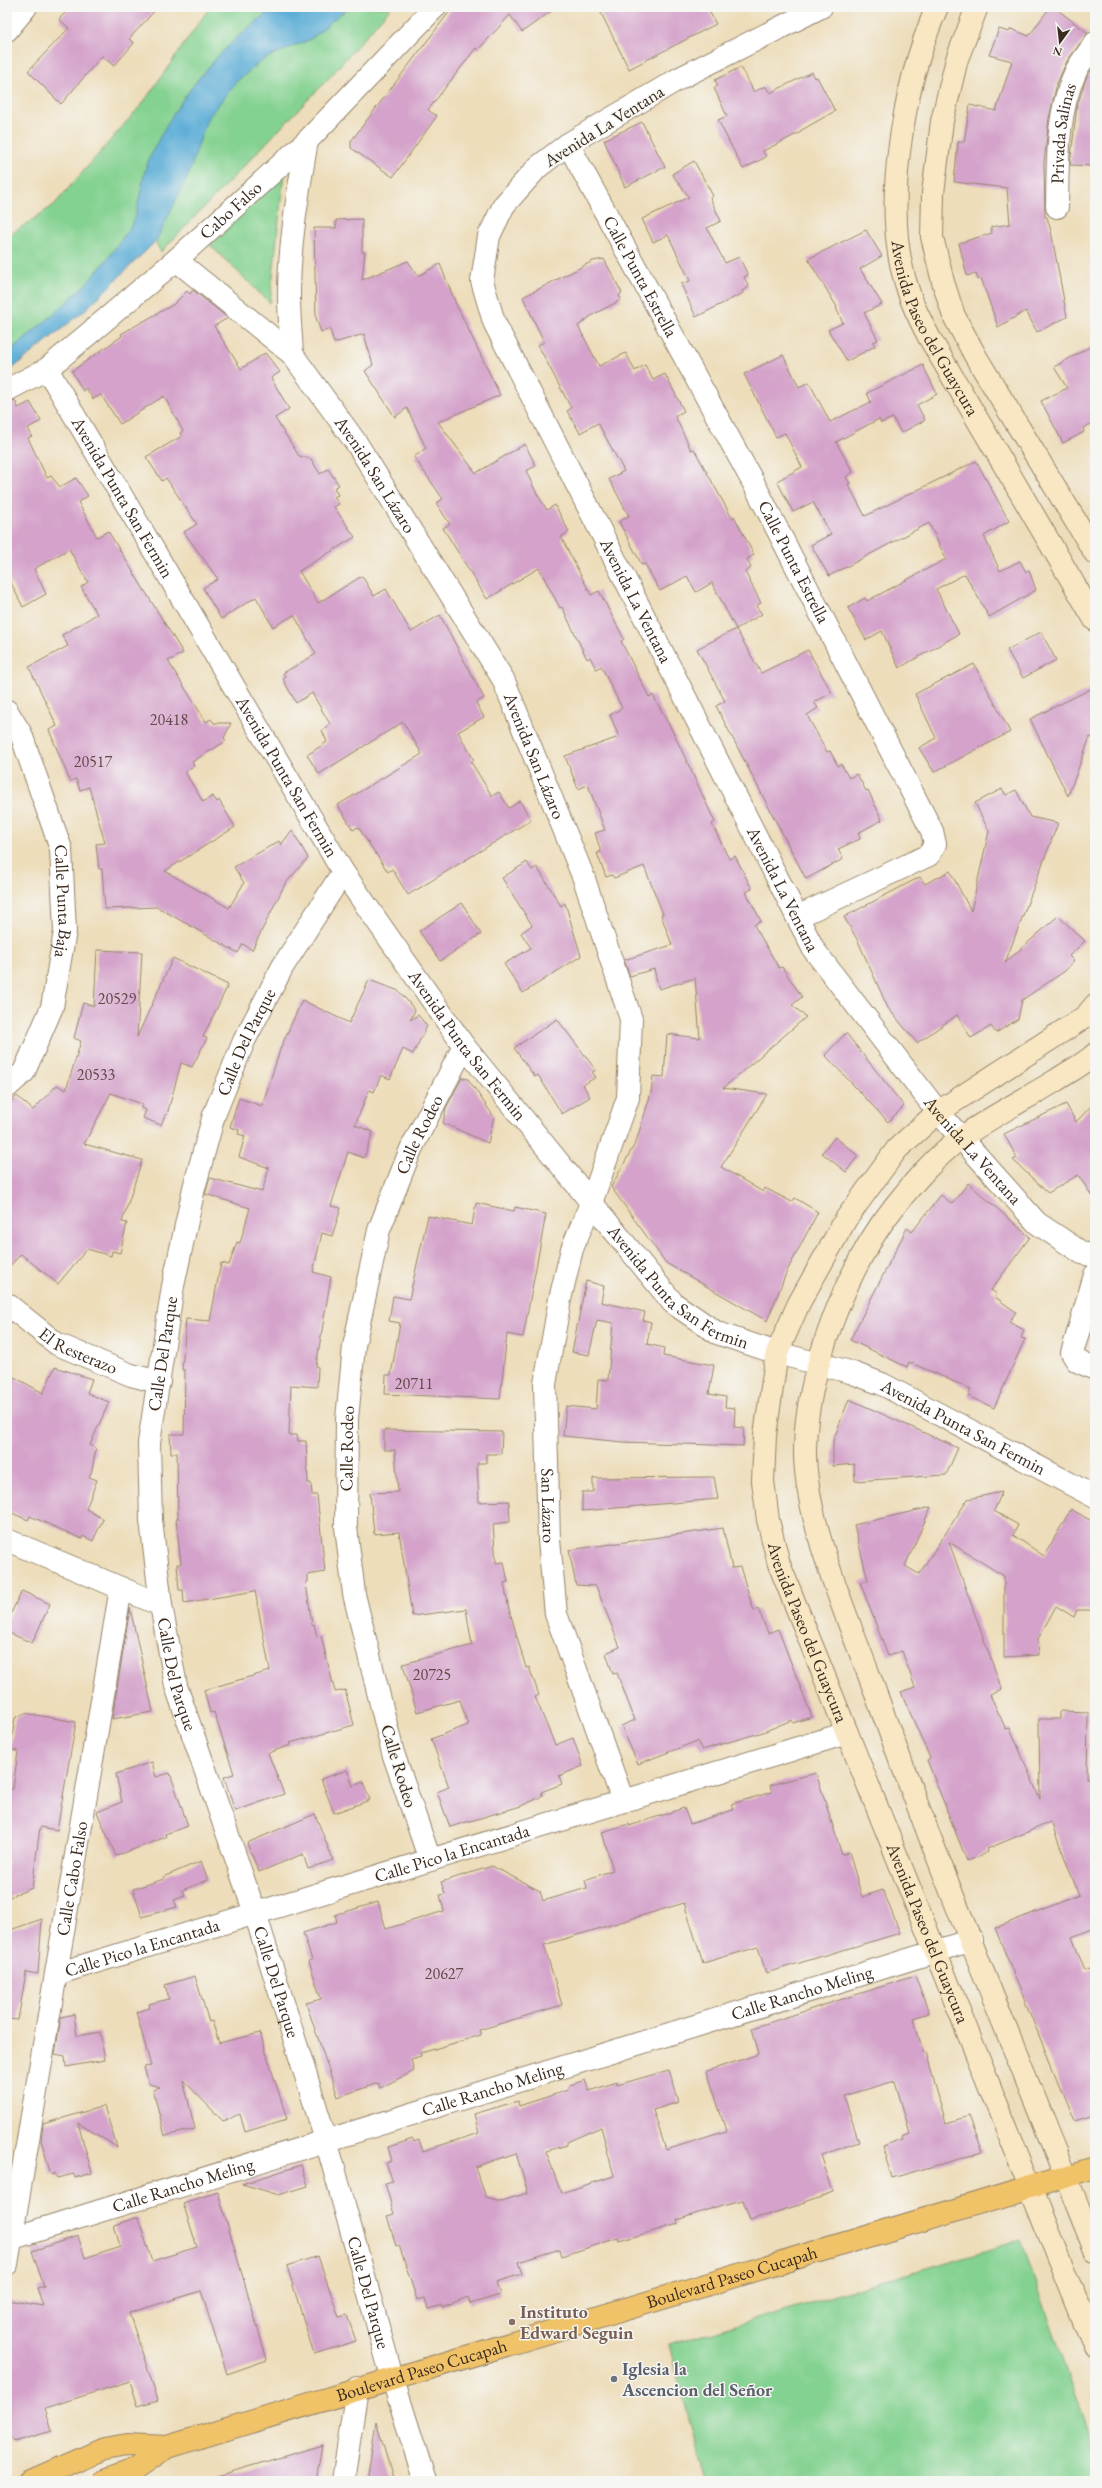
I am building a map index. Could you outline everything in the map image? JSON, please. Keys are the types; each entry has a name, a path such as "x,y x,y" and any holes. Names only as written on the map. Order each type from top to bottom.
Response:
{"main road":[{"name":"Avenida Paseo del Guaycura","path":"937,7 918,63 904,121 898,160 896,196 898,239 907,289 929,337 1095,620"},
{"name":"Avenida Paseo del Guaycura","path":"977,7 957,58 942,121 933,193 932,237 942,282 954,316 976,357 1095,553"},
{"name":"Avenida Paseo del Guaycura","path":"1095,1005 1086,1016 938,1112 897,1149 850,1213 799,1303 777,1353 765,1435 763,1481 768,1520 780,1564 934,1951 1095,2348"},
{"path":"1095,1054 962,1137 938,1156 892,1209 837,1307 808,1405 804,1451 810,1495 820,1539 898,1755 1095,2250"},
{"name":"Boulevard Paseo Cucapah","path":"167,2447 392,2377 728,2280 1095,2168"},
{"path":"32,2481 104,2449 127,2446 167,2447"},
{"path":"104,2481 134,2470 167,2447"}],"street":[{"path":"7,30 26,7"},
{"name":"Cabo Falso","path":"7,390 47,369 176,260 307,141 435,7"},
{"name":"Avenida La Ventana","path":"821,7 680,78 568,144 538,167 504,205 489,236 482,280 494,322 814,950 938,1112 962,1137 1037,1223 1082,1253 1095,1256"},
{"name":"Privada Salinas","path":"1057,207 1058,146 1068,93 1077,70 1095,43"},
{"path":"292,354 289,296 291,254 295,207 307,141"},
{"name":"Calle Punta Estrella","path":"568,144 754,484 932,831 935,844 929,855 797,917"},
{"name":"Avenida San Lázaro","path":"176,260 292,354 357,444 503,679 583,876 631,1019 628,1098 591,1203"},
{"name":"Avenida Punta San Fermin","path":"47,369 343,872 464,1046 673,1303 717,1333 777,1353 850,1372 882,1384 1095,1497"},
{"name":"Calle Punta Baja","path":"7,711 21,734 61,849 65,931 52,1007 24,1072 7,1087"},
{"name":"Calle Del Parque","path":"343,872 283,966 244,1041 214,1115 194,1188 173,1286 159,1382 148,1443 151,1520 161,1605 176,1686 255,1914 326,2140 392,2377 425,2481"},
{"name":"Calle Rodeo","path":"430,1860 393,1753 354,1594 346,1527 347,1419 354,1346 379,1230 411,1149 464,1046"},
{"name":"San Lázaro","path":"591,1203 572,1249 560,1299 545,1384 549,1540 556,1614 623,1801"},
{"path":"1095,1275 1072,1353 1077,1361 1095,1369"},
{"name":"El Resterazo","path":"7,1304 57,1344 131,1375 159,1382"},
{"path":"7,1540 161,1605"},
{"name":"Calle Cabo Falso","path":"7,2264 13,2238 121,1588"},
{"name":"Calle Pico la Encantada","path":"56,1974 847,1733"},
{"name":"Calle Rancho Meling","path":"13,2238 972,1940"},
{"path":"343,2481 357,2388"}],"green space":[{"path":"210,7 343,7 342,14 348,7 391,7 329,78 161,252 155,241 7,372 7,237 54,205 143,103"},
{"path":"284,172 270,303 210,245"},
{"path":"1021,2240 1095,2449 1095,2481 706,2481 669,2345"}],"water":[{"path":"276,7 348,7 311,39 264,59 236,82 207,119 188,176 156,241 84,311 7,373 7,353 68,301 96,273 130,228 136,213 144,174 149,159 172,115 187,94 202,74 237,37"}],"building":[{"path":"71,7 158,7 129,39 134,43 114,66 102,56 61,104 28,71 69,28 59,19"},
{"path":"453,7 557,7 522,32 510,15 478,50 476,48 428,110 437,116 393,177 351,148 351,141"},
{"path":"598,7 707,7 716,24 629,69"},
{"path":"1050,7 1054,7 1088,33 1067,61 1057,83 1049,118 1044,163 1045,217 1047,217 1051,231 1067,317 1037,332 1026,311 998,327 981,278 978,280 976,273 967,276 959,243 992,233 991,227 1010,224 1007,188 954,182 958,142 964,142 970,105 996,111 1012,61 989,55 999,29 1009,32 1011,29 1029,36"},
{"path":"1095,64 1095,166 1070,165 1077,106 1087,76"},
{"path":"741,67 754,92 765,86 770,93 812,72 815,78 817,77 835,111 800,131 801,132 763,151 766,157 743,169 718,120 727,116 714,88 718,86 715,80"},
{"path":"642,122 665,167 625,187 604,140"},
{"path":"694,161 713,196 710,198 721,221 707,228 725,263 739,257 748,275 744,277 749,287 742,291 743,293 696,317 681,284 690,281 668,235 653,242 642,219 689,197 672,174"},
{"path":"362,219 362,252 365,252 362,280 408,261 418,276 440,264 456,304 500,395 438,422 476,473 525,444 536,466 526,471 536,492 547,510 555,505 569,532 561,537 591,595 599,591 624,639 621,641 649,697 653,695 675,736 715,822 712,824 729,859 735,856 752,889 746,892 761,921 754,925 779,968 782,967 802,997 792,1005 806,1017 723,1088 767,1094 721,1167 763,1192 765,1188 792,1202 795,1198 818,1212 787,1271 767,1321 666,1263 611,1187 636,1142 651,1093 653,1076 664,1077 667,1034 700,1038 695,978 659,989 654,969 630,976 624,960 672,945 661,915 663,914 644,866 614,878 612,875 606,877 597,853 601,852 595,833 605,830 588,785 578,789 565,756 619,737 610,715 622,708 601,666 596,669 590,657 587,659 562,607 560,608 539,568 487,599 443,528 450,524 436,503 443,499 414,457 426,448 407,408 395,417 365,371 373,365 364,334 334,343 330,329 321,332 316,318 314,228 336,228 336,220"},
{"path":"866,230 882,256 860,269 882,304 864,313 878,340 873,342 875,346 847,361 828,330 843,323 836,308 837,307 808,259"},
{"path":"604,259 622,293 619,295 621,300 594,314 578,326 599,366 626,353 635,371 645,365 653,380 665,374 684,411 675,416 691,450 694,449 732,518 734,516 754,555 747,559 751,568 745,572 761,603 756,606 762,614 736,629 712,583 696,592 687,576 660,591 645,564 642,565 619,522 629,516 609,479 624,471 598,423 580,433 567,411 571,408 538,345 544,342 523,297 593,261"},
{"path":"193,290 228,318 214,326 241,369 265,353 280,372 271,378 289,409 275,418 299,456 311,459 320,474 328,469 339,485 334,488 338,495 334,497 339,504 334,507 355,537 299,571 318,603 362,576 374,596 386,589 411,632 440,615 484,698 476,703 484,717 458,732 474,760 471,762 492,796 499,792 509,808 520,801 531,820 408,895 392,869 388,872 358,827 353,830 338,805 422,754 403,722 319,774 307,755 327,742 322,730 330,724 312,693 296,703 283,679 286,677 283,673 316,654 294,615 273,627 256,597 221,619 203,588 218,579 184,532 197,524 166,478 162,481 146,457 182,436 180,433 183,431 164,396 120,424 101,395 93,399 86,388 83,391 72,371 122,336 121,334 174,304 187,291 190,294"},
{"path":"1095,344 1095,422 1083,428 1084,432 1063,443 1041,401 1067,388 1054,367"},
{"path":"783,355 799,387 809,382 830,422 871,402 867,393 923,365 937,394 917,405 925,420 901,433 893,418 881,423 879,419 836,442 853,472 846,477 850,483 848,484 865,516 976,461 1009,521 984,536 1000,571 1020,561 1026,572 1029,570 1036,590 989,617 965,574 936,589 959,634 899,668 882,631 866,640 848,608 865,598 867,601 946,559 929,523 829,576 811,545 831,534 813,502 793,512 777,481 802,467 785,433 776,437 744,374"},
{"path":"15,400 18,408 30,402 41,421 28,428 32,436 28,438 47,478 51,476 60,487 76,478 88,496 78,502 97,537 108,531 183,653 168,661 206,722 211,719 214,723 231,723 224,738 226,741 192,762 194,766 185,772 203,802 213,796 217,802 219,800 235,827 165,871 229,908 244,883 234,867 279,841 281,845 292,830 308,858 285,884 252,950 243,944 238,953 157,907 105,909 102,869 99,869 96,844 105,843 89,787 80,790 76,779 70,781 49,730 57,726 29,667 68,646 62,635 97,614 81,587 88,582 69,549 34,569 46,594 23,607 7,575 7,402"},
{"path":"736,629 761,673 808,650 832,693 814,702 818,708 807,715 827,752 830,751 838,766 841,764 849,778 857,774 866,791 868,790 882,820 858,833 860,839 838,849 843,859 806,879 716,706 725,701 697,649"},
{"path":"1041,632 1056,660 1023,678 1007,650"},
{"path":"974,664 1010,732 934,772 919,748 936,738 915,694"},
{"path":"1095,687 1095,739 1090,737 1068,796 1030,719"},
{"path":"1002,789 1006,795 1016,790 1030,817 1058,823 1005,963 1058,916 1085,941 1069,956 1074,961 1065,971 1022,1000 1018,1019 996,1033 991,1026 971,1038 957,1015 917,1043 888,1008 858,941 844,917 920,877 925,884 950,871 971,911 989,831 975,803"},
{"path":"527,862 532,870 537,867 561,906 565,903 581,956 523,993 504,964 531,948 521,933 532,925 502,878"},
{"path":"462,903 481,934 440,961 419,931"},
{"path":"97,950 142,952 137,1037 173,958 228,985 203,1037 207,1038 192,1067 181,1063 167,1115 165,1115 161,1125 143,1118 146,1110 141,1108 142,1104 111,1093 84,1144 142,1160 122,1222 127,1223 120,1253 112,1251 111,1256 87,1249 58,1284 21,1254 7,1269 7,1105 17,1096 33,1110 57,1085 66,1090 81,1041 74,1038 83,1003 94,1006"},
{"path":"369,980 399,991 415,1010 410,1020 418,1015 427,1026 413,1054 403,1049 390,1079 381,1075 374,1092 369,1090 355,1125 373,1132 364,1158 348,1152 331,1206 341,1208 332,1236 322,1233 313,1272 331,1277 316,1366 318,1367 317,1387 291,1385 289,1435 297,1435 298,1441 306,1441 308,1483 311,1483 312,1495 317,1495 325,1572 308,1575 308,1582 306,1583 312,1625 314,1624 317,1637 321,1636 335,1692 345,1690 354,1725 290,1743 291,1745 268,1753 284,1794 235,1811 224,1777 234,1774 214,1712 210,1713 204,1690 270,1671 255,1591 184,1603 183,1590 179,1590 177,1564 181,1564 176,1519 178,1519 177,1453 171,1453 170,1434 184,1434 185,1370 182,1370 186,1319 210,1321 221,1263 229,1265 237,1242 240,1243 250,1208 205,1194 210,1178 262,1192 269,1168 239,1157 245,1136 238,1134 239,1130 230,1127 239,1098 262,1106 281,1047 302,1000 349,1023"},
{"path":"557,1019 596,1070 592,1072 596,1077 583,1085 590,1097 562,1114 538,1075 535,1077 514,1048"},
{"path":"846,1033 904,1106 888,1122 825,1055"},
{"path":"462,1078 468,1079 494,1117 488,1143 443,1123 446,1108"},
{"path":"1095,1102 1095,1200 1078,1175 1048,1193 1013,1160 1017,1158 1004,1134 1066,1104 1076,1122"},
{"path":"835,1137 858,1156 846,1172 822,1153"},
{"path":"968,1183 1030,1237 991,1290 997,1294 995,1297 1016,1312 1009,1322 1024,1330 1021,1338 1025,1339 994,1408 968,1396 971,1389 909,1362 907,1367 850,1340 907,1228 912,1232 941,1195 952,1204"},
{"path":"476,1203 514,1211 515,1207 546,1214 523,1337 507,1334 500,1399 385,1394 386,1375 391,1375 400,1323 389,1321 393,1296 409,1299 428,1216 472,1225"},
{"path":"586,1281 604,1286 601,1302 645,1312 643,1320 651,1322 647,1344 664,1348 663,1356 714,1365 709,1394 726,1397 725,1407 735,1408 734,1427 744,1428 743,1446 623,1442 563,1436 566,1406 596,1409 598,1379 608,1380 613,1323 597,1320 589,1355 572,1352"},
{"path":"55,1367 92,1379 87,1393 109,1402 90,1445 96,1448 92,1470 89,1477 97,1480 86,1509 103,1519 93,1541 83,1536 82,1539 30,1516 28,1520 7,1511 7,1373 43,1393"},
{"path":"849,1399 958,1448 946,1475 855,1481 854,1464 833,1466 833,1441"},
{"path":"384,1430 502,1432 501,1454 486,1454 486,1463 477,1463 479,1502 509,1501 510,1522 493,1524 496,1563 504,1562 508,1582 504,1583 508,1605 526,1668 529,1667 539,1695 535,1697 555,1745 573,1738 583,1766 559,1776 562,1784 541,1792 543,1796 521,1806 450,1827 437,1792 449,1787 431,1739 468,1725 460,1700 417,1712 403,1664 472,1645 466,1609 412,1616 399,1532 374,1534 370,1493 398,1492 395,1450 384,1450"},
{"path":"714,1477 718,1499 582,1511 582,1492 593,1492 593,1478"},
{"path":"1002,1492 994,1511 1018,1525 1013,1535 1044,1556 1071,1509 1095,1523 1093,1610 1077,1610 1074,1617 1056,1606 1038,1639 1039,1655 1004,1657 1004,1576 949,1542 1002,1690 990,1695 1006,1729 1010,1728 1040,1799 1039,1719 1060,1719 1060,1711 1088,1712 1087,1778 1095,1778 1095,1932 1092,1929 1072,1937 1085,1971 1095,1967 1095,2115 1074,2121 995,1928 1079,1895 1051,1822 987,1849 988,1852 967,1861 927,1760 930,1758 901,1692 915,1687 902,1651 888,1656 860,1582 868,1580 854,1525 931,1507 905,1566 919,1574 968,1499"},
{"path":"723,1528 732,1568 740,1567 754,1611 758,1609 768,1633 778,1629 812,1717 793,1723 792,1720 763,1732 702,1750 697,1741 638,1764 621,1726 635,1720 617,1673 613,1674 606,1653 620,1647 596,1586 576,1585 569,1550"},
{"path":"22,1591 50,1604 32,1643 7,1632 7,1621"},
{"path":"130,1608 153,1712 112,1719"},
{"path":"25,1713 76,1722 57,1830 40,1827 32,1888 7,1898 7,1788 13,1789 18,1751 10,1750 15,1718"},
{"path":"152,1762 156,1777 170,1773 188,1826 165,1834 166,1837 116,1856 97,1812 122,1802 116,1774"},
{"path":"347,1770 353,1786 363,1782 370,1800 334,1813 321,1779"},
{"path":"816,1773 842,1855 849,1852 862,1897 883,1890 900,1933 766,1973 758,1947 703,1963 684,1903 544,1945 562,2005 479,2030 481,2035 421,2053 421,2056 411,2059 414,2071 380,2088 378,2083 338,2097 306,2003 321,1999 309,1961 312,1960 303,1933 337,1922 335,1915 378,1902 386,1929 444,1911 440,1895 445,1894 441,1882 492,1866 540,1891 543,1901 587,1888 585,1880 613,1870 602,1832 629,1824 629,1826 684,1808 690,1824 733,1810 731,1804 772,1792 770,1785"},
{"path":"315,1814 333,1860 308,1869 303,1854 259,1872 247,1843"},
{"path":"201,1861 208,1880 183,1890 185,1896 174,1900 177,1907 142,1917 133,1889 164,1879 163,1877"},
{"path":"42,1919 38,1974 26,1972 18,2020 7,2019 7,1931"},
{"path":"195,1976 209,2022 212,2021 219,2043 260,2033 287,2119 245,2132 240,2114 223,2121 183,2080 195,2129 165,2136 153,2090 160,2087 149,2084 144,2067 151,2066 136,2012 150,2008 149,2004 169,1999 165,1985"},
{"path":"915,1976 929,2013 913,2018 924,2054 926,2053 946,2123 969,2116 983,2152 892,2178 882,2146 903,2139 902,2136 910,2133 895,2081 844,2096 859,2142 821,2155 833,2192 805,2202 806,2203 750,2220 743,2200 722,2205 677,2220 678,2224 619,2241 618,2238 562,2256 560,2249 518,2262 522,2274 496,2282 500,2295 470,2304 468,2297 442,2307 442,2305 428,2309 425,2298 417,2300 399,2245 396,2246 387,2216 394,2214 385,2183 393,2181 386,2163 392,2161 388,2147 413,2139 414,2142 419,2140 423,2151 479,2133 474,2114 518,2101 519,2106 568,2090 570,2085 585,2080 589,2091 617,2082 617,2085 669,2070 679,2102 653,2110 666,2150 726,2131 707,2071 759,2054 752,2028","holes":["601,2127 614,2176 561,2193 546,2151 567,2145 567,2142","516,2153 528,2193 501,2201 486,2197 475,2167"]},
{"path":"74,2014 77,2036 100,2032 105,2060 66,2067 65,2056 55,2054 61,2017"},
{"path":"104,2106 117,2147 78,2123 92,2173 75,2178 74,2174 57,2178 55,2173 51,2175 41,2140 43,2124"},
{"path":"301,2165 308,2186 279,2195 242,2184"},
{"path":"218,2192 267,2360 227,2374 201,2291 129,2313 158,2400 138,2406 130,2381 45,2408 52,2431 14,2442 7,2434 7,2300 43,2306 37,2288 44,2286 32,2251 78,2236 85,2258 120,2246 114,2225 138,2217 152,2261 197,2247 183,2203"},
{"path":"318,2256 339,2317 347,2315 356,2341 314,2354 287,2266"},
{"path":"376,2422 394,2481 367,2481"},
{"path":"322,2445 316,2481 218,2481 217,2476"}],"place":[{"name":"Instituto Edward Seguin","path":"512,2322"},
{"name":"Iglesia la Ascencion del Señor","path":"614,2379"}]}
